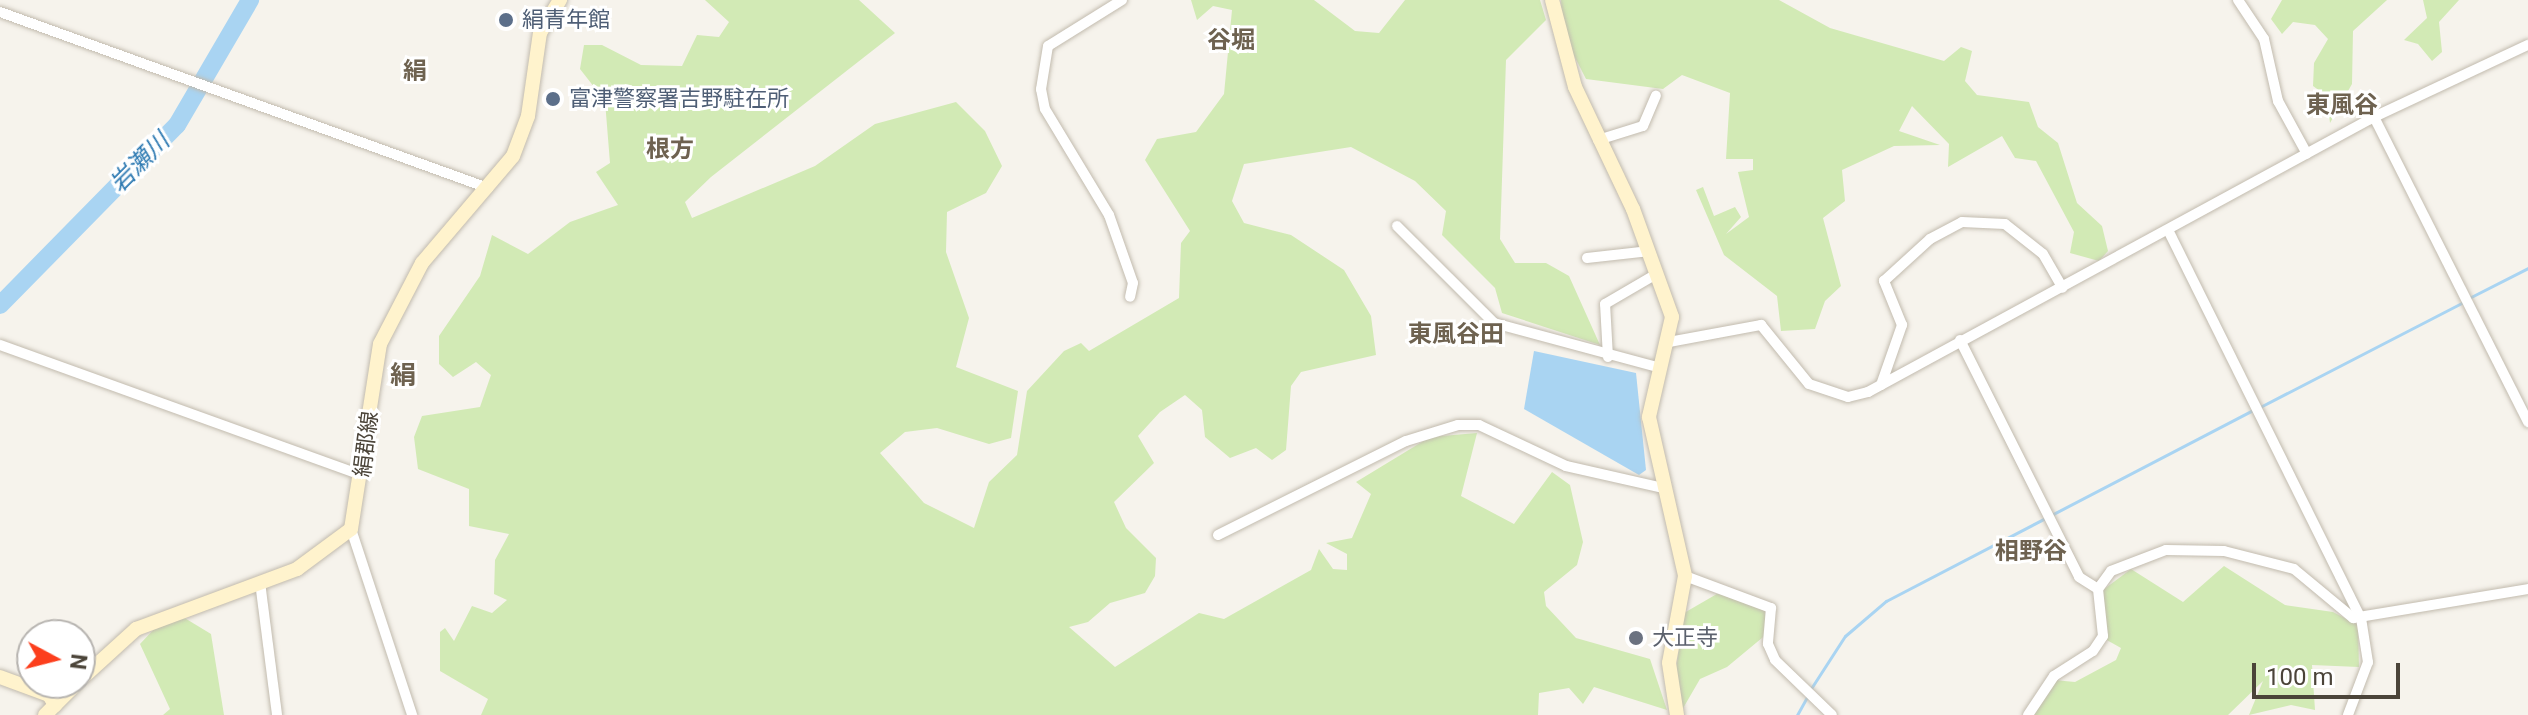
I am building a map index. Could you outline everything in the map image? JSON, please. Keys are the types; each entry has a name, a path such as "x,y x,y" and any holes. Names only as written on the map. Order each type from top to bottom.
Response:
{"main road":[{"name":"絹郡線","path":"351,529 384,333 422,263 488,188 521,138 540,33 560,0"},
{"path":"1552,0 1559,43 1598,140 1650,251 1672,317 1669,342 1657,367 1649,417 1685,576 1669,663 1677,715"},
{"path":"96,666 136,629 319,557 351,529"},
{"path":"0,677 49,695 50,710"}],"street":[{"path":"1122,0 1048,46 1041,89 1045,109 1109,215 1133,283 1130,297"},
{"path":"2238,0 2264,39 2278,101 2307,154"},
{"path":"0,12 488,188"},
{"path":"1669,342 1761,325 1809,384 1848,397 1881,385 1960,340 2170,234 2374,117 2528,45"},
{"path":"1598,140 1643,126 1656,96"},
{"path":"2374,117 2528,422"},
{"path":"1881,385 1902,325 1884,281 1940,234 1977,219 2005,224 2043,254 2063,288"},
{"path":"1397,226 1494,323 1608,357 1657,367"},
{"path":"2170,234 2361,618 2368,662 2348,715"},
{"path":"1587,258 1650,251"},
{"path":"1608,357 1605,304 1658,273"},
{"path":"1960,340 2079,577 2098,589"},
{"path":"0,345 362,475"},
{"path":"1218,535 1406,441 1458,425 1479,425 1566,466 1663,488"},
{"path":"351,529 412,715"},
{"path":"2098,589 2128,560 2166,550 2224,551 2294,569 2361,618 2528,589"},
{"path":"1685,576 1771,608 1768,644 1801,687 1832,715"},
{"path":"260,582 277,715"},
{"path":"2028,715 2054,676 2093,651 2103,636 2098,589"}],"green space":[{"path":"705,0 859,0 895,33 711,177 685,202 692,218 815,166 875,124 956,102 985,131 1002,166 986,193 947,212 946,252 969,318 956,367 1018,391 1011,438 989,444 937,428 905,432 880,453 924,503 974,528 989,482 1017,455 1027,391 1064,351 1081,343 1089,351 1179,298 1181,243 1190,231 1145,160 1157,139 1196,132 1224,94 1232,10 1213,6 1197,20 1191,0 1314,0 1355,31 1379,33 1405,0 1540,0 1546,20 1506,60 1500,239 1515,263 1546,263 1569,276 1600,345 1502,313 1495,288 1442,235 1446,211 1415,181 1351,147 1244,164 1232,201 1244,223 1291,235 1344,270 1371,316 1376,355 1301,372 1291,386 1286,450 1272,460 1256,448 1230,458 1205,437 1202,410 1185,395 1160,412 1138,436 1154,463 1114,502 1126,528 1156,558 1155,576 1145,593 1110,603 1088,622 1069,627 1115,667 1199,613 1224,619 1311,570 1319,549 1333,569 1347,570 1347,554 1326,543 1352,538 1371,494 1356,482 1430,437 1477,433 1461,496 1514,524 1552,472 1570,485 1583,542 1577,565 1544,592 1546,606 1576,638 1650,659 1667,710 1594,687 1583,704 1569,688 1539,693 1538,715 481,715 488,699 440,671 440,632 445,628 454,641 472,606 492,613 507,600 494,594 495,560 509,534 469,526 469,489 418,469 414,437 422,416 480,407 491,375 476,362 453,377 439,364 439,336 480,276 492,235 528,254 570,222 618,205 596,172 610,163 605,101 580,69 584,45 602,45 641,65 682,66 697,35 719,37 729,22"},
{"path":"1561,0 1779,0 1830,28 1944,61 1961,47 1972,51 1965,81 1977,95 2029,102 2038,127 2058,143 2077,203 2102,226 2108,251 2099,261 2070,253 2074,232 2036,161 2015,158 2002,136 1948,167 1949,144 1912,106 1899,131 1940,145 1894,146 1842,170 1845,201 1823,218 1841,286 1825,301 1815,329 1781,331 1777,296 1724,255 1696,190 1703,187 1714,216 1735,207 1741,217 1726,234 1749,217 1738,172 1753,170 1753,159 1726,159 1730,93 1682,75 1663,89 1586,79 1563,34"},
{"path":"2282,0 2387,0 2353,31 2352,84 2330,123 2327,96 2313,86 2314,63 2328,39 2315,25 2293,22 2282,34 2271,19"},
{"path":"2423,0 2459,0 2439,22 2442,52 2432,61 2418,44 2404,40 2427,18"},
{"path":"2224,566 2285,605 2333,612 2358,625 2359,667 2312,665 2315,710 2291,705 2249,715 2263,681 2228,715 2032,715 2054,680 2075,682 2116,660 2121,648 2105,639 2103,590 2131,569 2183,602"},
{"path":"1722,591 1765,610 1768,633 1727,667 1700,679 1682,710 1675,677 1684,613"},
{"path":"183,617 211,634 224,715 163,715 170,709 140,644 156,627"}],"water":[{"path":"1534,351 1636,373 1646,470 1639,475 1524,409"}],"waterway":[{"name":"岩瀬川","path":"0,305 177,125 250,0"},
{"path":"2469,298 2528,268"},
{"path":"2260,407 2463,302"},
{"path":"1810,690 1845,636 1886,601 2253,410"},
{"path":"1797,715 1807,697"}],"place":[{"name":"絹青年館","path":"506,20"},
{"name":"富津警察署吉野駐在所","path":"553,99"},
{"name":"大正寺","path":"1636,638"}],"district":[{"name":"谷堀","path":"1231,41"},
{"name":"絹","path":"415,72"},
{"name":"東風谷","path":"2342,106"},
{"name":"根方","path":"670,150"},
{"name":"東風谷田","path":"1456,335"},
{"name":"絹","path":"403,376"},
{"name":"相野谷","path":"2031,552"}]}
